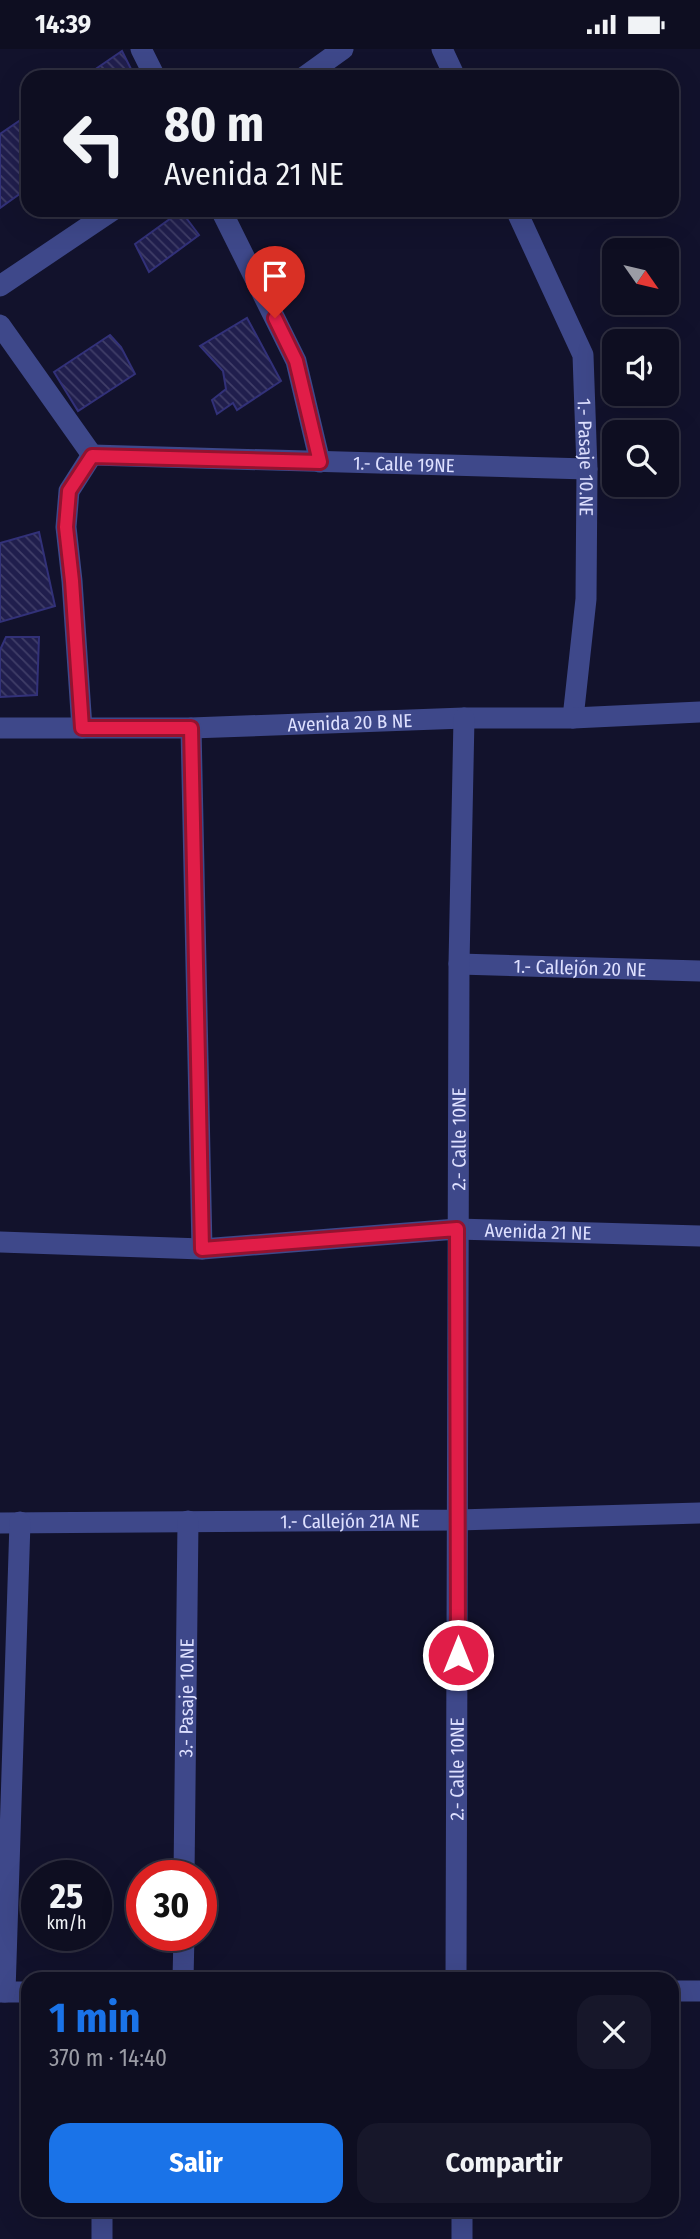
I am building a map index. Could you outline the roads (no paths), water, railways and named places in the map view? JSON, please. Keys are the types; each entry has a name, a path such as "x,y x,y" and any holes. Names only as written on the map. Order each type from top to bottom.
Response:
{"street":[{"path":"141,49 152,70"},
{"path":"314,70 343,49"},
{"path":"442,49 452,70"},
{"path":"0,286 103,217"},
{"path":"224,217 296,361 320,462"},
{"name":"1.- Pasaje 10.NE","path":"519,217 583,355 587,468 586,599 573,718"},
{"path":"0,325 92,456 69,491 66,527 82,728"},
{"name":"1.- Calle 19NE","path":"92,456 587,468"},
{"name":"Avenida 20 B NE","path":"0,727 191,728 700,712"},
{"name":"2.- Calle 10NE","path":"456,1972 457,1229 464,718"},
{"path":"191,728 202,1249"},
{"name":"1.- Callejón 20 NE","path":"459,964 700,971"},
{"name":"Avenida 21 NE","path":"0,1242 202,1249 457,1229 700,1236"},
{"name":"1.- Callejón 21A NE","path":"10,1523 458,1520 700,1513"},
{"name":"3.- Pasaje 10.NE","path":"184,1860 188,1521"},
{"path":"10,1523 3,1992 21,1992"},
{"path":"183,1972 184,1951"},
{"path":"679,1991 700,1991"},
{"path":"102,2217 102,2239"},
{"path":"462,2217 462,2239"}]}
